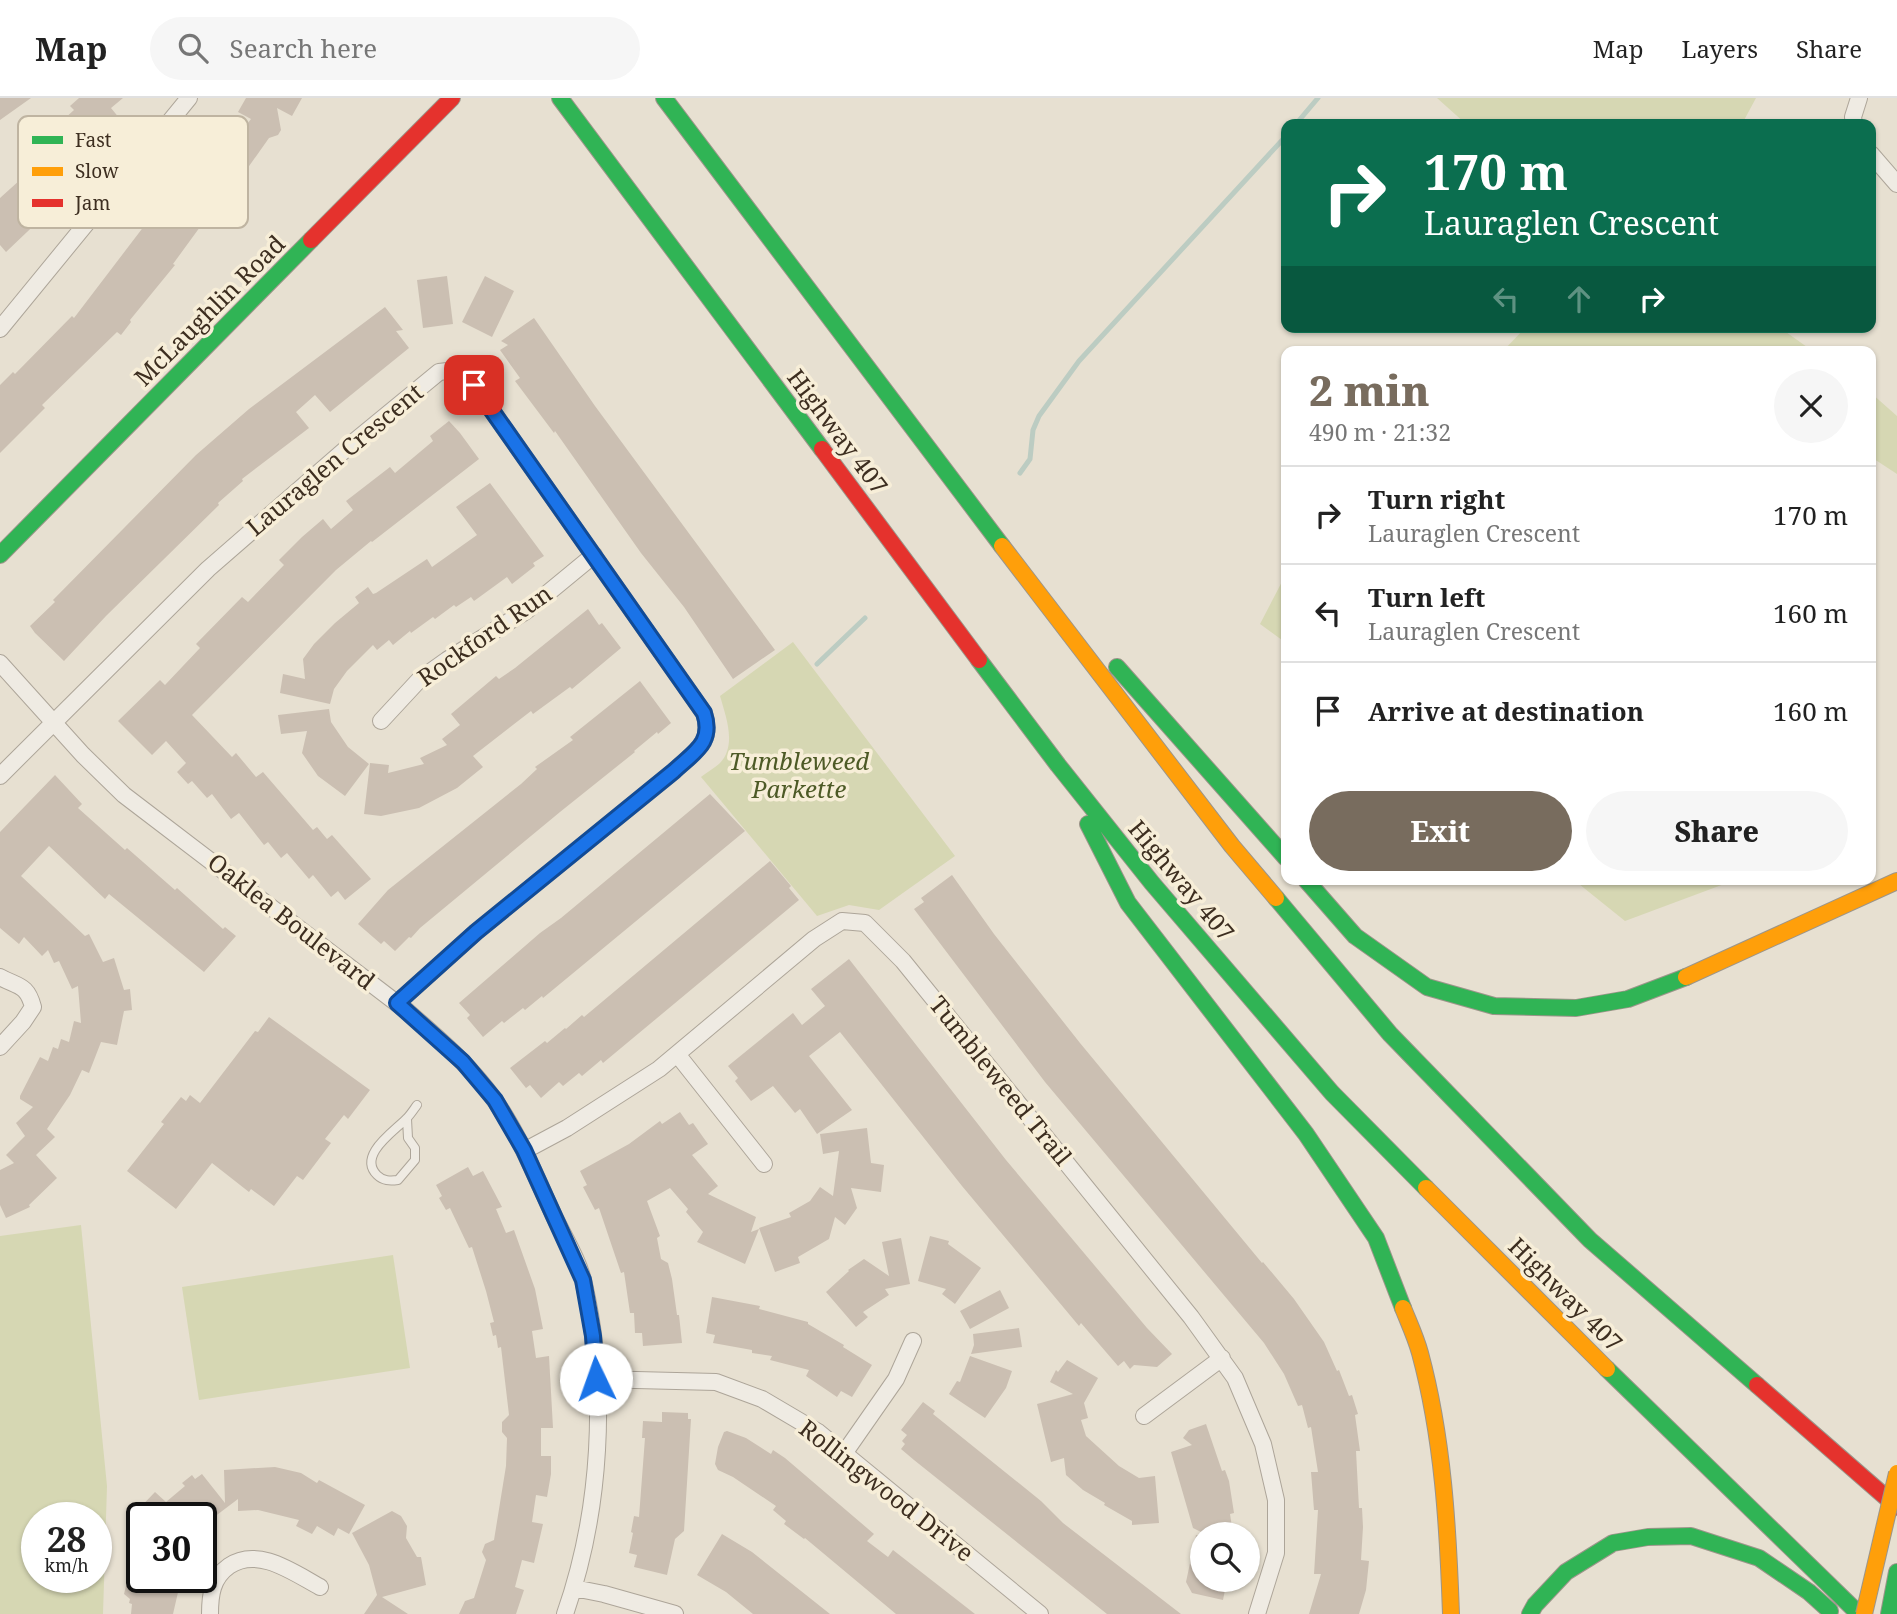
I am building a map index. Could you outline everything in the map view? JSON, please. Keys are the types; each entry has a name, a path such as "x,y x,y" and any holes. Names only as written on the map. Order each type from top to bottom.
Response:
{"main road":[{"name":"McLaughlin Road","path":"0,555 452,98"},
{"name":"Highway 407","path":"560,98 1058,765 1152,883 1332,1093 1574,1337 1861,1614"},
{"path":"664,98 1232,846 1390,1034 1591,1240 1897,1507"},
{"path":"1040,596 1095,641 1281,852"},
{"path":"1058,765 1128,902 1306,1134 1376,1238 1420,1351 1438,1436 1449,1548 1451,1614"},
{"path":"1310,885 1355,936 1427,987 1494,1006 1576,1008 1628,999 1701,971 1897,881"},
{"path":"1861,1614 1897,1473"},
{"path":"1531,1614 1535,1605 1566,1572 1613,1543 1648,1537 1681,1536 1692,1536 1759,1558 1810,1592 1834,1614"},
{"path":"1889,1614 1897,1572"}],"street":[{"path":"174,116 189,98"},
{"path":"1853,119 1858,98"},
{"path":"1876,160 1897,184"},
{"path":"0,329 83,228"},
{"name":"Lauraglen Crescent","path":"0,776 208,569 439,372 456,370 474,385 704,713 709,728 704,743 674,771 476,932 397,1003"},
{"name":"Rockford Run","path":"381,721 419,680 526,611 594,555"},
{"name":"Oaklea Boulevard","path":"0,663 83,755 124,795 397,1003 463,1062 495,1100 524,1150 583,1280 593,1336 596,1471 574,1588 565,1614"},
{"name":"Tumbleweed Trail","path":"524,1150 568,1128 659,1069 814,939 842,921 865,923 903,961 1191,1317 1235,1378 1263,1444 1276,1500 1276,1553 1257,1614"},
{"path":"0,977 23,986 33,1007 0,1047"},
{"path":"677,1054 764,1164"},
{"path":"843,1455 896,1379 913,1341"},
{"path":"1144,1416 1222,1358"},
{"name":"Rollingwood Drive","path":"596,1379 716,1382 762,1399 818,1432 1040,1614"},
{"path":"210,1614 212,1586 222,1571 243,1560 253,1558 274,1563 320,1587"},
{"path":"574,1588 675,1614"}],"lane":[{"path":"407,1118 408,1138 415,1148 415,1160 398,1180 386,1180 375,1173 371,1161 373,1155 390,1132 407,1118 417,1105"}],"green space":[{"path":"1437,98 1756,98 1745,119 1460,119"},
{"path":"1520,333 1787,333 1806,346 1508,346"},
{"path":"1876,397 1897,416 1897,474 1876,460"},
{"path":"1281,584 1281,639 1260,624"},
{"name":"Tumbleweed Parkette","path":"793,642 955,856 879,910 849,905 817,916 701,777 720,763 728,748 729,731 720,696"},
{"path":"1580,885 1722,885 1625,921"},
{"path":"81,1225 106,1502 21,1502 21,1593 104,1593 103,1614 0,1614 0,1236"},
{"path":"393,1255 410,1368 199,1400 182,1287"}],"building":[{"path":"0,98 31,98 0,120"},
{"path":"79,98 123,98 111,108 118,116 67,116 74,110 70,106"},
{"path":"246,98 302,98 292,116 277,108 281,130 278,135 269,138 248,168 248,123 251,119 238,112"},
{"path":"18,182 18,228 31,228 6,252 0,245 0,198"},
{"path":"143,228 199,228 173,264 175,265 121,335 117,332 42,405 45,408 0,453 0,385 13,372 15,374 72,316 74,318"},
{"path":"447,276 453,324 423,328 417,280"},
{"path":"485,276 514,291 492,337 462,322"},
{"path":"385,307 403,330 396,331 409,348 330,412 315,395 296,412 309,428 242,479 243,481 218,503 219,505 64,661 35,633 30,626 55,602 53,600 196,455 249,409"},
{"path":"534,318 595,406 775,650 733,679 684,607 515,381 520,378 500,350 508,345 501,341"},
{"path":"449,421 479,459 336,570 192,715 232,757 236,753 256,777 263,772 313,830 317,827 327,839 332,835 371,879 345,900 338,891 331,897 313,875 309,879 287,853 281,858 268,842 264,845 239,813 231,819 212,794 207,798 192,781 188,784 177,772 186,763 166,741 152,755 118,721 160,680 165,685 200,648 196,644 242,597 248,602 284,565 279,560 302,537 323,519 331,529 353,510 346,501 390,467 395,473 433,441 430,436"},
{"path":"490,483 544,556 533,563 535,566 512,584 507,577 474,601 471,597 456,607 454,605 435,619 433,617 411,633 410,631 393,645 389,640 377,650 373,645 347,671 334,689 330,704 280,693 283,674 305,679 303,659 335,623 359,603 355,597 368,587 373,594 376,593 427,559 432,567 477,535 456,507"},
{"path":"588,609 621,648 572,689 570,687 533,714 531,711 473,756 483,767 457,788 419,808 381,816 364,814 370,763 389,765 388,773 424,764 420,758 447,745 442,739 460,725 451,714 496,676 499,679 515,668"},
{"path":"640,681 671,723 395,951 384,941 381,944 358,924 388,890 521,784 537,769 535,767 573,740 570,737"},
{"path":"329,709 331,722 348,747 369,764 345,796 318,776 302,753 307,731 281,734 278,715"},
{"path":"55,775 82,804 78,808 125,850 127,848 223,929 225,927 236,936 204,972 109,894 105,899 49,846 21,876 85,936 89,934 103,962 114,958 124,990 130,989 132,1010 124,1011 117,1045 101,1042 89,1073 82,1070 70,1095 47,1129 55,1137 36,1155 57,1178 30,1207 6,1218 0,1205 0,1170 14,1163 6,1155 25,1136 16,1123 33,1107 20,1099 20,1096 40,1057 48,1061 53,1047 58,1049 61,1039 69,1042 74,1021 81,1023 78,986 72,989 59,961 54,963 48,950 42,956 24,937 19,944 0,928 0,832"},
{"path":"710,794 745,831 543,998 542,996 525,1010 523,1008 504,1023 502,1021 483,1037 467,1018 470,1015 459,1003"},
{"path":"770,861 799,900 603,1063 601,1060 582,1076 579,1073 563,1086 559,1082 541,1098 530,1085 526,1088 510,1068 582,1015 584,1017"},
{"path":"952,875 994,934 1080,1043 1294,1299 1324,1342 1349,1396 1352,1395 1358,1414 1355,1415 1360,1451 1356,1451 1359,1508 1362,1508 1363,1527 1361,1560 1369,1561 1366,1590 1359,1614 1309,1614 1321,1574 1314,1574 1318,1510 1314,1510 1311,1472 1318,1472 1311,1427 1308,1428 1302,1405 1298,1406 1284,1374 1264,1343 1045,1082 914,909 924,902 921,898"},
{"path":"849,959 1006,1160 1172,1354 1157,1367 1134,1365 1130,1369 1124,1361 1118,1366 1081,1323 1079,1326 962,1186 840,1032 809,1056 852,1110 817,1134 800,1109 795,1113 773,1086 751,1101 735,1081 738,1078 728,1066 793,1013 802,1025 825,1006 811,989"},
{"path":"269,1017 370,1090 348,1119 344,1115 325,1139 331,1143 303,1180 297,1176 274,1206 251,1189 249,1192 212,1163 176,1209 127,1171 164,1124 161,1122 181,1097 186,1101 190,1095 200,1103 255,1031 258,1032"},
{"path":"680,1112 689,1125 693,1123 708,1144 692,1155 718,1186 708,1194 756,1217 751,1232 759,1229 745,1264 697,1242 703,1232 670,1188 647,1201 660,1236 657,1238 661,1259 668,1263 672,1279 682,1343 643,1346 642,1333 635,1333 634,1313 630,1313 624,1272 621,1273 599,1208 595,1210 583,1187 587,1185 580,1171 629,1144 660,1121 662,1124"},
{"path":"867,1128 871,1163 884,1165 881,1192 851,1188 857,1208 845,1225 835,1217 829,1239 798,1257 800,1263 775,1272 759,1228 791,1217 789,1213 810,1201 820,1187 833,1196 839,1151 823,1154 820,1134"},
{"path":"468,1167 473,1176 483,1171 502,1207 496,1209 506,1233 514,1230 535,1289 543,1329 532,1331 536,1358 549,1356 553,1428 541,1428 541,1456 551,1456 551,1474 547,1497 536,1495 532,1522 543,1524 534,1563 522,1560 515,1587 524,1590 516,1614 459,1614 465,1601 474,1598 486,1560 482,1552 485,1544 494,1540 506,1466 507,1438 502,1432 502,1422 509,1415 501,1347 498,1348 496,1335 493,1336 490,1323 494,1322 486,1291 472,1247 469,1248 450,1208 446,1210 439,1198 442,1196 436,1185"},
{"path":"930,1236 949,1241 948,1244 981,1268 955,1304 942,1294 946,1289 918,1281"},
{"path":"901,1238 910,1284 885,1289 889,1295 863,1312 868,1317 856,1327 826,1292 848,1270 864,1259 889,1276 882,1242"},
{"path":"1000,1290 1009,1308 970,1329 960,1311"},
{"path":"712,1297 760,1306 759,1309 808,1322 872,1365 852,1397 841,1391 837,1397 806,1376 809,1370 770,1360 772,1356 752,1353 752,1350 713,1343 715,1335 706,1333"},
{"path":"1019,1328 1022,1347 971,1354 973,1334"},
{"path":"970,1356 1012,1371 1006,1388 985,1418 949,1394 957,1381 960,1382"},
{"path":"1067,1360 1098,1378 1084,1403 1088,1418 1081,1420 1086,1436 1119,1466 1139,1478 1155,1476 1159,1523 1132,1525 1132,1521 1104,1505 1105,1503 1083,1490 1066,1475 1064,1458 1051,1462 1037,1404 1073,1394 1050,1382 1056,1370 1058,1372"},
{"path":"923,1402 935,1411 933,1414 1041,1501 1063,1523 1181,1614 1107,1614 914,1460 901,1449 905,1444 902,1441 907,1435 901,1430"},
{"path":"662,1412 688,1413 688,1419 691,1419 684,1531 675,1539 667,1575 634,1567 637,1555 629,1553 634,1516 639,1517 645,1438 642,1438 643,1421 662,1422"},
{"path":"1206,1424 1222,1471 1225,1470 1229,1481 1234,1513 1230,1514 1231,1522 1191,1522 1171,1452 1192,1445 1183,1438 1189,1430"},
{"path":"724,1432 746,1438 771,1454 773,1450 785,1458 874,1534 867,1541 888,1557 893,1550 975,1614 896,1614 805,1538 784,1524 786,1521 773,1510 776,1506 718,1470 715,1464 718,1447"},
{"path":"275,1467 301,1473 365,1505 349,1534 338,1528 334,1536 317,1526 312,1534 296,1526 299,1520 258,1510 238,1511 238,1499 217,1515 217,1502 166,1502 185,1486 182,1483 192,1475 195,1479 202,1474 225,1503 224,1470"},
{"path":"155,1492 166,1502 145,1502"},
{"path":"392,1511 401,1516 407,1526 406,1538 417,1557 421,1557 426,1585 382,1597 408,1614 364,1614 377,1595 369,1565 352,1533"},
{"path":"722,1534 752,1552 830,1614 753,1614 726,1592 697,1575"},
{"path":"1190,1563 1190,1589 1186,1582"},
{"path":"126,1586 126,1593 178,1593 173,1614 131,1614 132,1604 124,1594"},
{"path":"1191,1592 1225,1592 1223,1600"}],"waterway":[{"path":"1300,119 1318,98"},
{"path":"1020,473 1030,459 1033,430 1039,416 1079,361 1281,141"},
{"path":"817,664 865,618"}],"traffic: fast":[{"path":"560,98 822,449"},
{"path":"664,98 1002,546"},
{"path":"0,555 311,240"},
{"path":"979,660 1152,883 1332,1093 1426,1188"},
{"path":"1117,667 1281,852"},
{"path":"1088,824 1128,903 1306,1134 1376,1238 1403,1308"},
{"path":"1310,885 1355,936 1427,987 1494,1006 1576,1008 1628,999 1686,977"},
{"path":"1276,898 1390,1034 1590,1240 1757,1385"},
{"path":"1607,1369 1859,1614"},
{"path":"1530,1614 1566,1572 1613,1543 1648,1537 1691,1536 1759,1558 1809,1592 1830,1611"},
{"path":"1889,1614 1897,1572"}],"traffic: slow":[{"path":"1002,546 1232,846 1276,898"},
{"path":"1686,977 1897,881"},
{"path":"1426,1188 1607,1369"},
{"path":"1403,1308 1420,1353 1434,1417 1446,1516 1451,1614"},
{"path":"1864,1614 1897,1473"}],"traffic: jam":[{"path":"311,240 452,98"},
{"path":"822,449 979,660"},
{"path":"1757,1385 1897,1507"}],"route":[{"path":"474,385 704,713 709,728 704,743 674,771 476,932 397,1003 463,1062 495,1100 524,1150 583,1280 593,1336 596,1379"}]}
